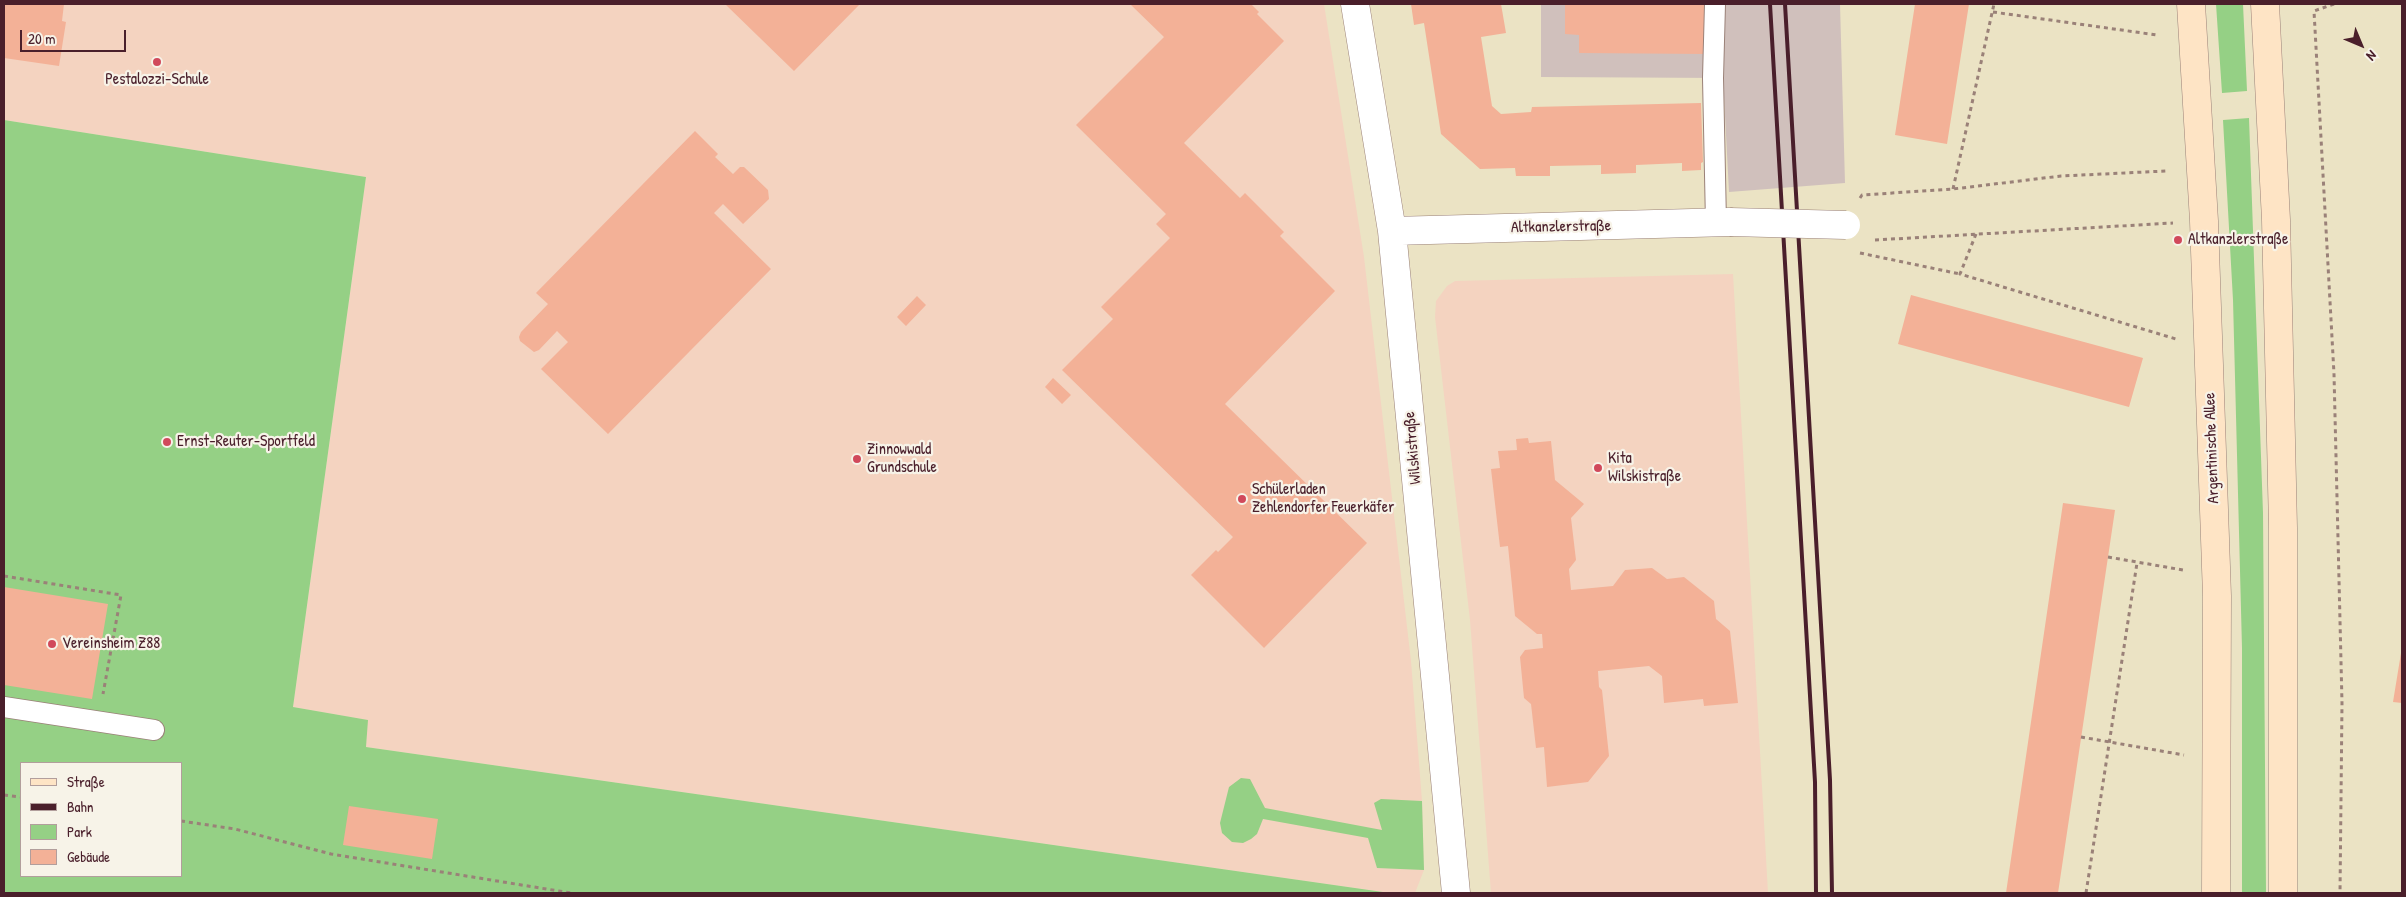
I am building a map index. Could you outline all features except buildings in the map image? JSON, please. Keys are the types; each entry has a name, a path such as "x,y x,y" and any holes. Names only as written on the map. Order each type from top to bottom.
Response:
{"main road":[{"name":"Argentinische Allee","path":"2191,4 2204,221 2217,596 2216,893"},
{"path":"2265,4 2276,220 2283,528 2283,893"}],"street":[{"name":"Wilskistraße","path":"1356,4 1392,231 1456,893"},
{"name":"Altkanzlerstraße","path":"1392,231 1723,223 1846,225"}],"lane":[{"path":"1715,4 1713,78 1723,223"},
{"path":"4,707 154,730"}],"path":[{"path":"1953,189 1994,4"},
{"path":"2334,4 2314,11 2334,374 2342,703 2340,893"},
{"path":"1993,12 2158,35"},
{"path":"2166,171 2061,176 1953,189 1862,194 1846,225 1869,240 2204,221"},
{"path":"1960,274 1976,234"},
{"path":"1858,253 1960,274 2176,339"},
{"path":"2108,557 2183,570"},
{"path":"2086,893 2137,563"},
{"path":"4,576 121,595 98,721"},
{"path":"2081,737 2184,755"},
{"path":"4,794 20,797"},
{"path":"182,821 235,829 331,854 572,893"}],"shaded area":[{"name":"Zinnowwald Grundschule","path":"4,4 1324,4 1364,257 1411,661 1422,801 1424,870 1415,893 1390,893 366,747 367,720 293,707 366,177 4,120"},
{"path":"1541,4 1840,4 1845,183 1729,192 1723,78 1541,77"},
{"name":"Kita Wilskistraße","path":"1733,274 1768,893 1491,893 1470,620 1435,317 1436,301 1447,286 1455,281"}],"green space":[{"path":"2216,4 2243,4 2247,91 2222,93"},
{"path":"2249,118 2263,513 2266,893 2242,893 2242,648 2233,300 2223,120"},
{"name":"Ernst-Reuter-Sportfeld","path":"4,120 366,177 293,707 368,720 366,747 1390,893 4,893"},
{"path":"1241,778 1250,779 1265,808 1382,830 1374,803 1381,799 1422,801 1424,870 1377,868 1368,838 1263,819 1257,834 1251,839 1243,843 1232,842 1222,833 1220,823 1229,787"}],"railway":[{"path":"1770,4 1815,782 1816,893"},
{"path":"1785,4 1830,780 1832,893"}],"place":[{"name":"Pestalozzi-Schule","path":"157,62"},
{"name":"Altkanzlerstraße","path":"2178,240"},
{"name":"Ernst-Reuter-Sportfeld","path":"167,442"},
{"name":"Zinnowwald Grundschule","path":"857,459"},
{"name":"Kita Wilskistraße","path":"1598,468"},
{"name":"Schülerladen Zehlendorfer Feuerkäfer","path":"1242,499"},
{"name":"Vereinsheim Z88","path":"52,644"}]}
